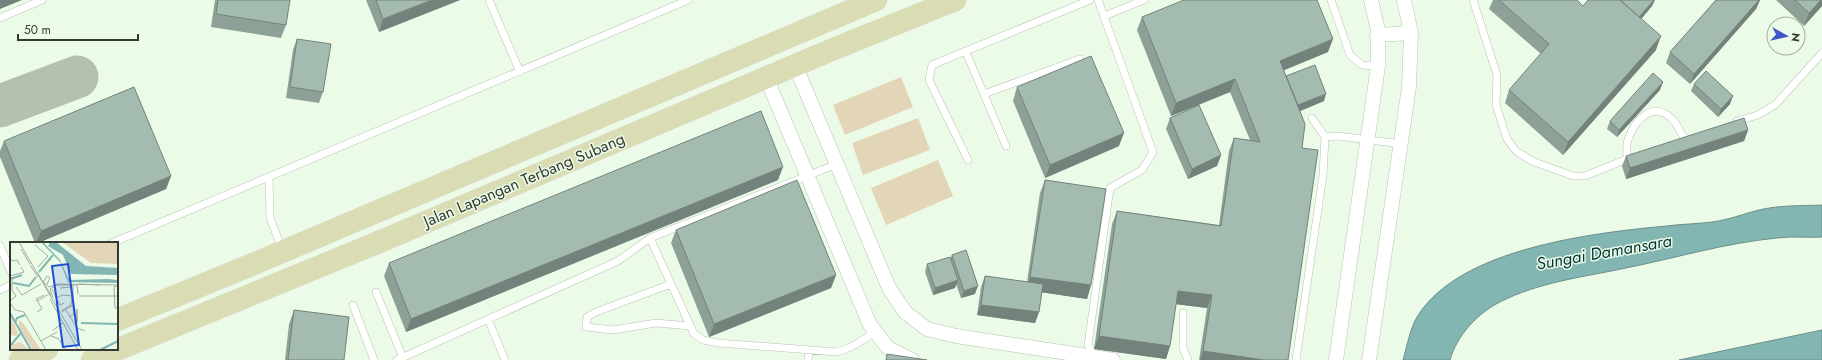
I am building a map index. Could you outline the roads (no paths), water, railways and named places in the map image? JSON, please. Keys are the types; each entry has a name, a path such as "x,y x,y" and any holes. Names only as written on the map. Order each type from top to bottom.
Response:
{"main road":[{"name":"Jalan Lapangan Terbang Subang","path":"118,320 284,252 876,0"},
{"name":"Jalan Lapangan Terbang Subang","path":"118,349 379,242 766,77 955,0"},
{"path":"20,360 45,350"},
{"name":"Jalan Lapangan Terbang Subang","path":"92,360 116,350"}],"street":[{"path":"1336,360 1378,66 1378,35 1371,0"},
{"path":"1369,360 1402,144 1409,87 1411,33 1404,0"},
{"path":"1378,35 1411,33"},
{"path":"795,65 889,288 905,312 927,329 956,336 1095,359 1113,360"},
{"path":"766,77 870,325 888,348 912,360"}],"lane":[{"path":"0,18 42,0"},
{"path":"489,0 520,72"},
{"path":"114,242 688,0"},
{"path":"968,160 929,80 932,65 1090,0"},
{"path":"1095,359 1088,345 1110,188 1142,170 1153,152 1098,0"},
{"path":"1104,16 1144,0"},
{"path":"1331,0 1350,55 1362,65 1378,66"},
{"path":"1473,0 1497,75 1496,105 1507,139 1516,151 1532,161 1573,176 1584,176 1641,154"},
{"path":"966,52 1006,146"},
{"path":"1728,124 1758,114 1776,104 1822,53"},
{"path":"984,94 1080,59"},
{"path":"1627,159 1630,134 1643,116 1654,110 1662,111 1672,118 1685,139"},
{"path":"1296,360 1323,175 1325,137 1312,118"},
{"path":"1325,137 1338,136 1402,144"},
{"path":"376,292 400,359 618,261 650,238 837,164"},
{"path":"269,177 270,218 284,252"},
{"path":"650,238 694,334 708,342 809,351 838,352 848,349 875,331"},
{"path":"0,246 10,270"},
{"path":"671,284 596,312 587,317 586,327 613,330 656,323 690,326"},
{"path":"0,290 10,285"},
{"path":"353,305 374,360"},
{"path":"1183,313 1183,348 1188,360"},
{"path":"488,319 505,360"},
{"path":"808,360 809,351"}],"water":[{"name":"Sungai Damansara","path":"1822,205 1822,237 1783,237 1738,243 1546,285 1515,295 1484,312 1463,334 1453,351 1450,360 1403,360 1417,317 1437,294 1463,275 1495,260 1530,248 1602,233 1712,222 1774,207"},
{"path":"1822,330 1822,360 1679,360"}]}
